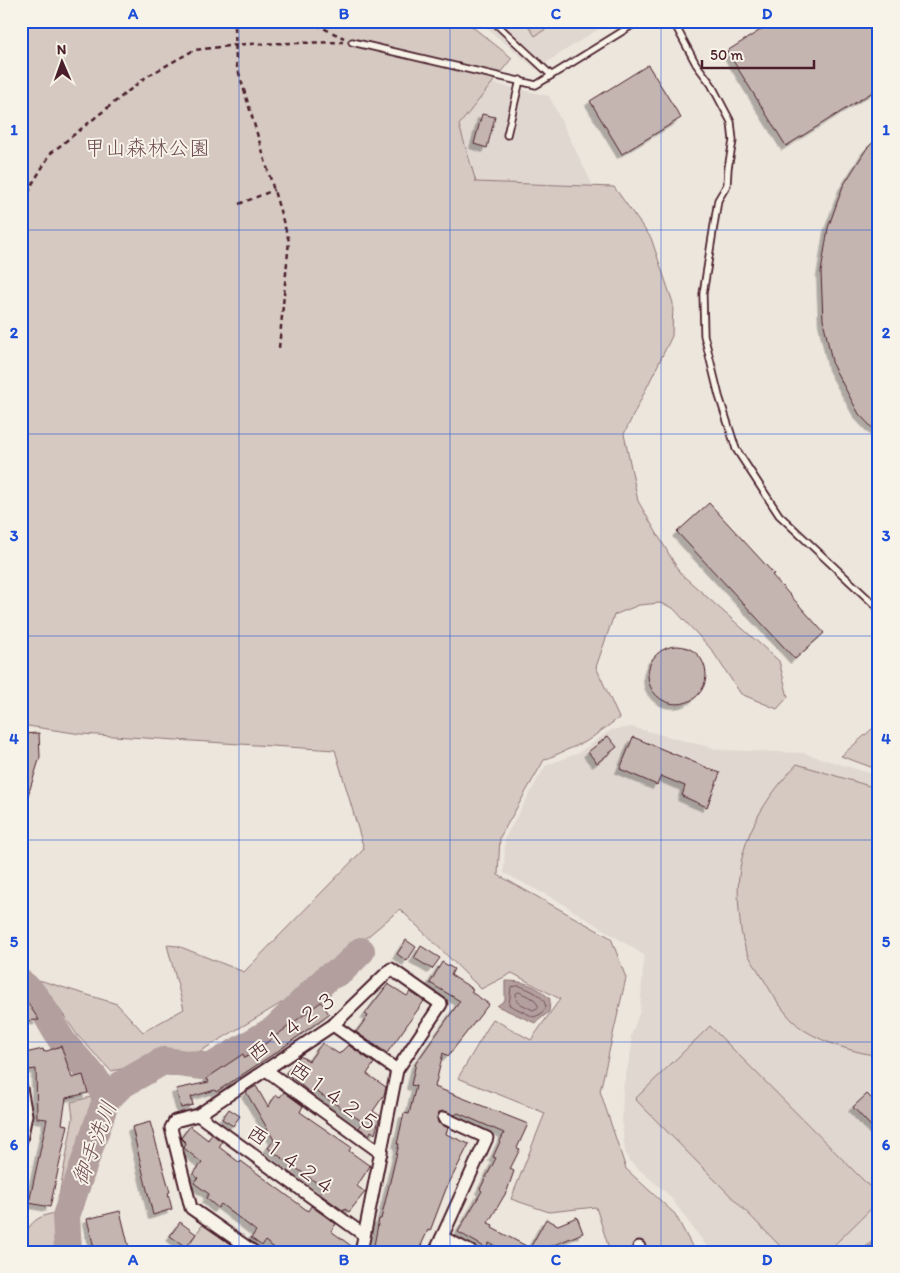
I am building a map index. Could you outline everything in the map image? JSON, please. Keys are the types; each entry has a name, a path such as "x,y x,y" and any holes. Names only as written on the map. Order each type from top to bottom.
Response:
{"street":[{"name":"西１４２３","path":"254,1252 192,1208 170,1128 175,1121 198,1115 333,1025 391,969 441,1004 398,1070 361,1252"},
{"path":"333,1025 398,1070"},
{"name":"西１４２５","path":"266,1070 381,1153"},
{"path":"21,1088 26,1115 21,1140"},
{"name":"西１４２４","path":"198,1115 364,1235"},
{"path":"435,1252 487,1138 444,1118"},
{"path":"442,1238 472,1252"}],"lane":[{"path":"493,21 551,75"},
{"path":"352,42 536,85 639,21"},
{"path":"673,21 696,64 712,84 731,122 734,141 728,168 727,185 718,200 703,294 704,335 719,396 736,448 779,516 879,609"},
{"path":"507,135 520,80"}],"path":[{"path":"235,21 236,63 289,241 279,348"},
{"path":"308,21 352,42"},
{"path":"21,219 32,186 51,153 146,77 194,50 246,44 352,42"},
{"path":"239,204 274,190"}],"shaded area":[{"path":"478,21 611,21 536,69"},
{"path":"492,83 549,96 593,186 476,182 459,125"},
{"path":"631,727 720,750 803,753 879,776 879,1242 868,1252 711,1252 668,1194 629,1161 625,1151 622,1123 623,1088 632,1047 631,1036 640,1011 644,955 558,901 504,873 505,838 545,766 578,753 611,730"}],"green space":[{"name":"甲山森林公園","path":"21,21 465,21 512,58 459,125 476,182 614,187 651,238 673,303 672,336 624,434 638,501 680,573 779,661 788,697 777,709 741,694 711,649 673,608 660,603 639,605 614,615 596,667 619,718 587,741 544,760 500,837 498,875 611,938 626,978 600,1091 626,1169 675,1214 695,1252 610,1252 596,1207 549,1212 511,1199 545,1113 458,1078 493,1019 531,1040 560,999 512,973 481,989 400,909 310,986 194,1055 111,1071 78,1036 39,980 117,1004 143,1032 184,1009 167,945 178,946 244,972 364,849 335,750 81,734 21,725"},
{"path":"525,21 558,21 535,36"},
{"path":"879,723 879,770 841,756"},
{"path":"797,764 879,789 879,1056 850,1050 831,1043 813,1035 798,1025 777,1000 751,960 744,943 738,888 744,849 760,813 783,780"},
{"path":"710,1026 879,1196 879,1201 827,1252 786,1252 635,1099"},
{"path":"99,1095 99,1111 58,1228 61,1252 25,1252 27,1230 41,1217 56,1213 73,1118 71,1102"},
{"path":"203,1224 244,1252 184,1252"}],"water":[{"path":"505,981 524,983 540,990 550,999 549,1012 535,1023 497,1006 505,1000"}],"building":[{"path":"775,21 879,21 879,88 786,146 727,51"},
{"path":"648,65 681,118 622,154 590,101"},
{"path":"482,114 495,117 487,148 474,144"},
{"path":"879,137 879,435 859,414 833,366 823,320 821,272 828,228 843,186 867,148"},
{"path":"709,503 774,574 772,575 824,633 795,659 677,532"},
{"path":"671,646 683,646 693,650 702,659 706,681 698,696 683,704 671,704 661,700 652,691 648,681 648,669 652,659 661,650"},
{"path":"39,733 40,757 24,808 21,807 21,734"},
{"path":"608,736 617,747 597,763 588,752"},
{"path":"633,737 720,773 707,807 682,796 685,786 661,776 657,785 620,769"},
{"path":"406,940 416,947 407,961 397,954"},
{"path":"421,946 440,958 432,969 414,958"},
{"path":"442,962 454,969 451,975 473,989 471,992 489,1004 448,1056 443,1053 435,1087 528,1124 517,1148 520,1149 510,1169 514,1171 507,1191 488,1223 493,1225 492,1228 530,1248 546,1219 558,1225 577,1217 583,1233 537,1252 507,1252 489,1243 486,1248 458,1232 482,1191 480,1189 496,1158 493,1157 504,1133 458,1113 455,1115 444,1111 439,1112 437,1118 438,1123 448,1128 446,1134 469,1144 446,1189 430,1231 428,1230 418,1252 373,1251 379,1219 381,1219 399,1144 397,1144 404,1113 409,1114 416,1086 411,1085 416,1063 460,1001 430,983"},
{"path":"388,984 407,996 410,992 424,1001 387,1053 356,1032 368,1016 365,1014"},
{"path":"21,993 39,1020 21,1021"},
{"path":"321,1002 329,1014 216,1092 215,1090 191,1097 193,1105 181,1108 176,1089 209,1082 207,1078 243,1054 245,1058 257,1050"},
{"path":"322,1043 339,1054 348,1045 374,1063 367,1074 386,1087 384,1095 373,1111 380,1116 375,1134 371,1131 369,1135 359,1128 363,1122 314,1090 312,1094 286,1073 300,1056 309,1061"},
{"path":"61,1046 72,1078 83,1075 88,1093 66,1098 62,1124 68,1125 50,1207 29,1203 47,1119 37,1118 36,1069 29,1070 25,1053 43,1049 44,1052"},
{"path":"256,1086 268,1107 276,1095 280,1097 284,1092 303,1106 300,1112 351,1147 349,1151 370,1166 357,1186 365,1192 349,1212 345,1209 344,1211 320,1194 324,1188 268,1148 274,1140 246,1092"},
{"path":"867,1094 879,1106 879,1135 853,1107"},
{"path":"229,1109 240,1116 233,1126 222,1119"},
{"path":"150,1122 170,1192 168,1193 172,1209 153,1215 132,1127"},
{"path":"190,1126 208,1140 212,1134 222,1142 219,1147 240,1163 241,1161 308,1211 311,1206 336,1224 331,1231 354,1248 354,1252 280,1252 265,1241 262,1246 251,1238 256,1231 221,1204 218,1208 206,1198 209,1194 194,1183 198,1178 193,1174 202,1163 184,1148 186,1143 181,1138"},
{"path":"120,1211 130,1252 95,1252 87,1219"},
{"path":"180,1222 196,1234 186,1247 170,1236"}],"waterway":[{"name":"御手洗川","path":"68,1252 66,1216 106,1100 121,1085 163,1061 211,1067 275,1029 328,977 341,971 361,951"},
{"path":"21,983 39,1003 63,1042 93,1076 103,1091 106,1100"},
{"path":"871,1252 879,1245"}]}
